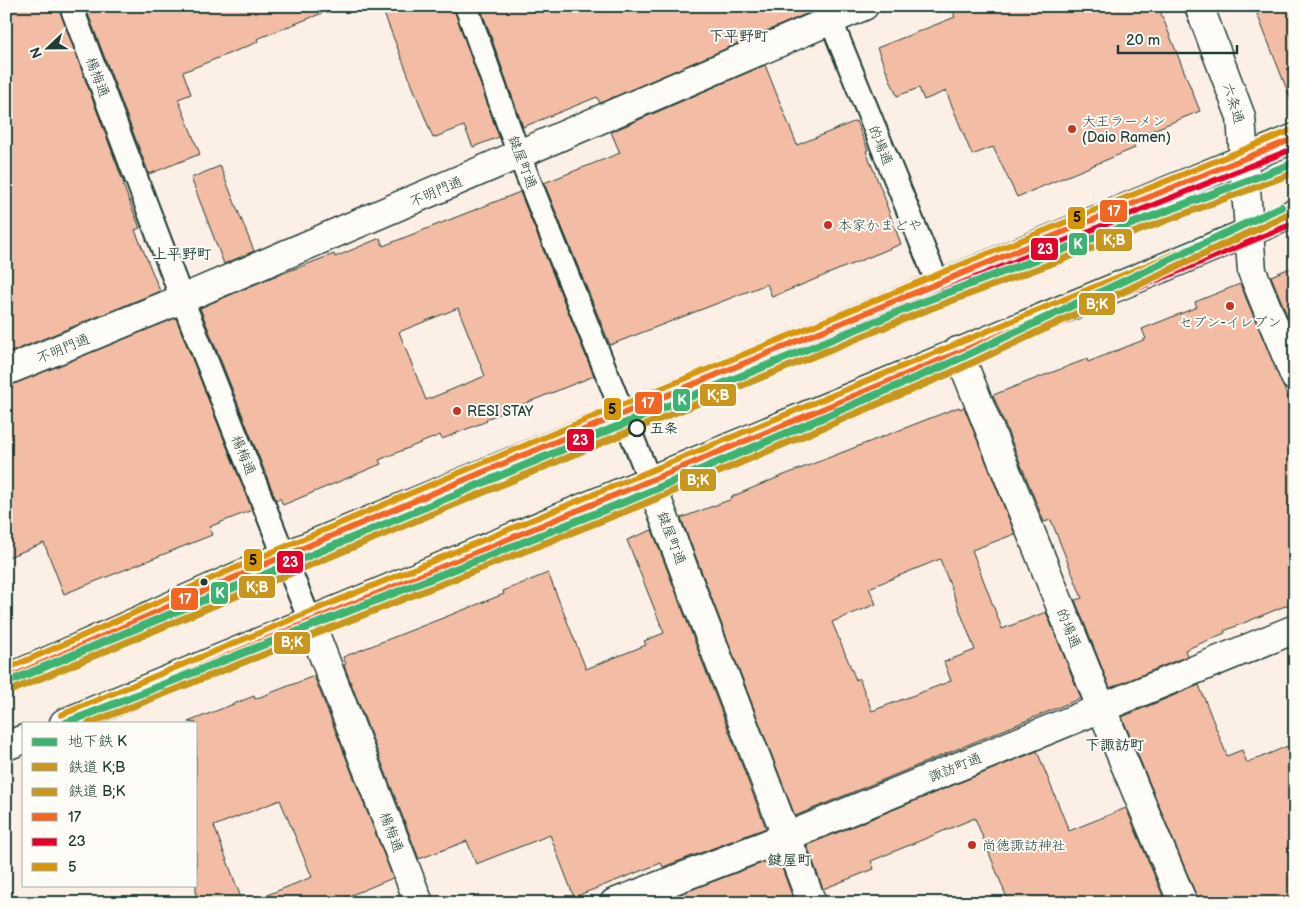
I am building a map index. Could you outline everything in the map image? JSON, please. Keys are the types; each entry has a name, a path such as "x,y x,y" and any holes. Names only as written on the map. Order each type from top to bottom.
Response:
{"main road":[{"name":"不明門通","path":"6,371 182,300 519,155 827,13 864,6"},
{"name":"六条通","path":"1199,6 1241,117 1252,272 1295,376"},
{"path":"6,678 76,649 284,556 623,414 1295,138"},
{"path":"66,722 1295,213"},
{"name":"的場通","path":"958,351 1101,707 1183,903"},
{"name":"鍵屋町通","path":"650,481 812,903"},
{"name":"楊梅通","path":"310,621 419,903"},
{"name":"諏訪町通","path":"614,903 786,837 1295,629"},
{"path":"6,746 22,740"}],"lane":[{"name":"楊梅通","path":"71,6 182,300 310,621"},
{"name":"鍵屋町通","path":"466,6 519,155 650,481"},
{"name":"的場通","path":"827,13 938,284"}],"building":[{"path":"6,6 58,6 140,228 135,230 160,291 6,354"},
{"path":"85,6 334,6 335,8 257,39 258,42 183,72 191,94 178,99 200,154 149,174"},
{"path":"381,6 453,6 499,137 473,147 464,126 433,138"},
{"path":"480,6 812,6 813,11 600,103 597,97 523,127"},
{"path":"951,6 1158,6 1200,111 1131,139 1135,148 1017,197 993,147 972,155 946,91 924,100 919,88 897,96 877,48 955,17"},
{"path":"1254,6 1295,6 1295,104 1293,105"},
{"path":"765,65 797,145 856,121 901,244 772,297 767,284 610,345 544,183 620,153 611,132"},
{"path":"220,166 254,251 224,264 191,178"},
{"path":"520,192 594,376 486,419 487,421 442,439 440,435 379,460 381,464 283,505 280,498 276,500 200,308 265,280 334,254 335,257 380,238 383,246","holes":["458,308 485,376 426,400 399,332"]},
{"path":"1295,266 1295,335 1271,276"},
{"path":"1240,284 1295,414 1295,602 1224,631 1225,633 1185,650 1187,656 1110,688 1075,600 1082,598 1051,520 1044,522 993,395 1087,359 1088,362 1146,339 1142,329 1197,307 1195,302"},
{"path":"176,318 252,510 209,527 212,535 64,594 44,543 6,558 6,386"},
{"path":"959,407 960,409 964,407 1015,534 972,550 1002,629 1046,612 1081,698 795,816 681,518 732,499 731,497","holes":["940,559 975,650 944,662 951,681 872,711 859,678 856,680 832,622 876,604 869,588"]},
{"path":"652,530 766,828 663,867 661,863 574,897 550,835 476,864 467,841 419,859 344,665 346,664 343,657 504,594 503,591 548,573 586,669 646,645 644,641 664,633 627,540"},
{"path":"314,676 393,878 332,903 253,903 252,901 312,877 280,800 214,826 243,903 196,903 196,886 198,886 198,722 188,722 254,696 255,699"},
{"path":"1199,685 1227,756 1242,750 1247,763 1295,743 1295,903 1198,903 1122,717"},
{"path":"1037,751 1069,831 1126,808 1166,903 1009,903 975,818 871,861 874,869 823,889 807,845"},
{"path":"778,857 794,901 790,903 677,903 675,896"}],"metro line":[{"name":"K","path":"6,683 609,430 925,301 1295,163"},
{"name":"K","path":"69,722 637,497 948,364 1281,207"}],"rail line":[{"name":"K;B","path":"9,691 612,438 928,309 1295,172"},
{"name":"B;K","path":"92,722 640,505 952,372 1295,211"}],"transit line":[{"name":"5","path":"6,669 247,563 534,442 1292,130"},
{"name":"17","path":"6,679 253,569 540,448 1295,138"},
{"name":"23","path":"9,687 291,562 541,457 917,301 1295,148"},
{"name":"5","path":"61,715 1292,205"},
{"name":"17","path":"67,722 1295,213"},
{"name":"23","path":"89,722 1295,223"}],"place":[{"name":"大王ラーメン (Daio Ramen)","path":"1072,129"},
{"name":"本家かまどや","path":"828,225"},
{"name":"セブン-イレブン","path":"1230,306"},
{"name":"RESI STAY","path":"457,411"},
{"name":"五条","path":"637,428"},
{"name":"尚徳諏訪神社","path":"972,845"}],"district":[{"name":"下平野町","path":"739,36"},
{"name":"上平野町","path":"182,254"},
{"name":"下諏訪町","path":"1115,745"},
{"name":"鍵屋町","path":"790,860"}]}
